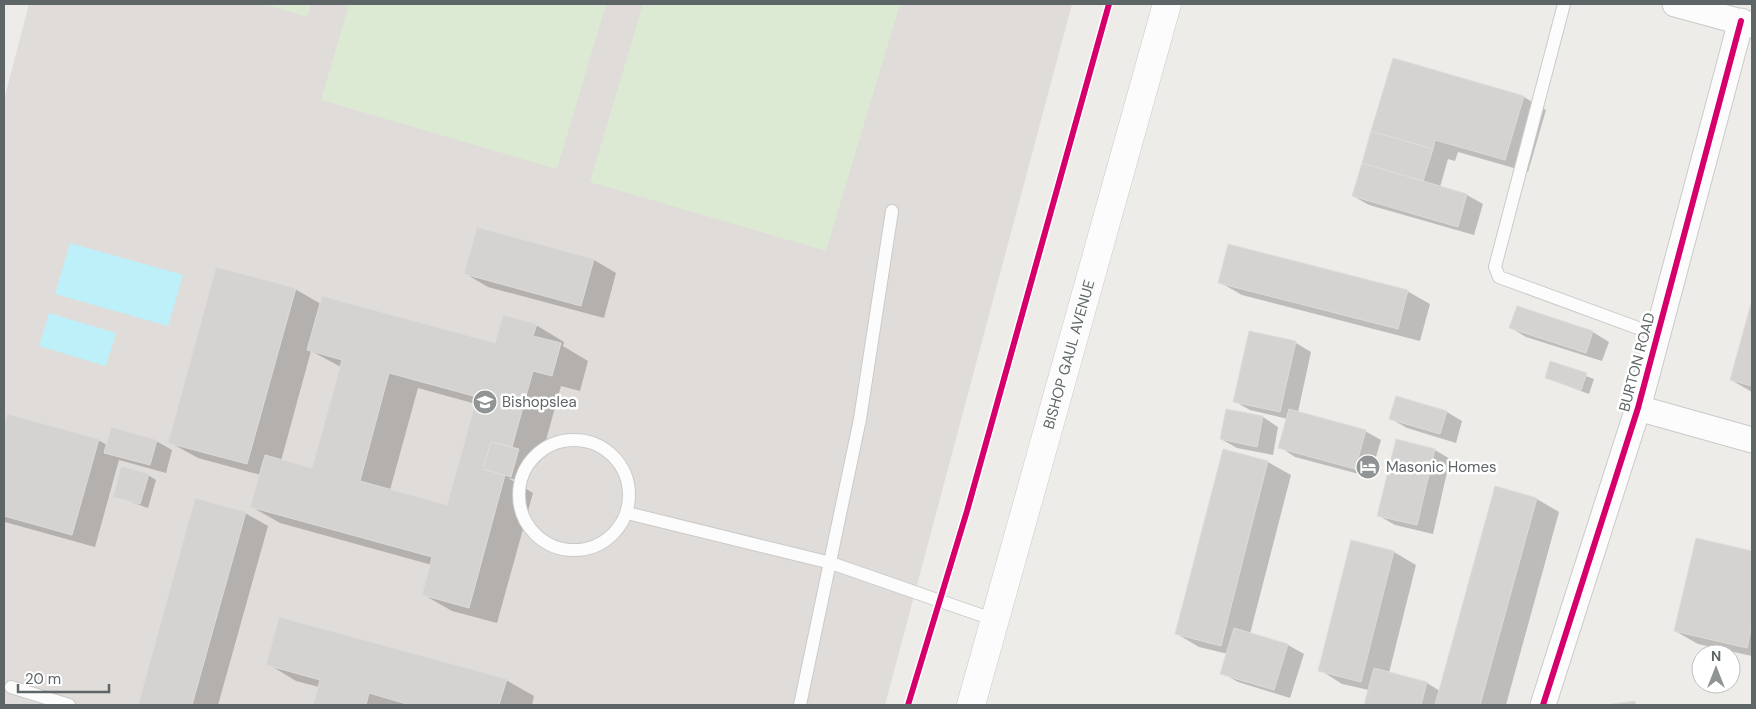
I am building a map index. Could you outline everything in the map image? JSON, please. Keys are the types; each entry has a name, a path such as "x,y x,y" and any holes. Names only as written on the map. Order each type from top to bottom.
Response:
{"main road":[{"name":"BISHOP GAUL AVENUE","path":"971,705 1166,4"}],"street":[{"path":"1675,4 1747,23"},
{"name":"BURTON ROAD","path":"1543,705 1638,408 1657,335 1747,23"},
{"path":"1638,408 1752,440"}],"lane":[{"path":"1564,4 1497,258 1496,273 1499,277 1657,335"},
{"path":"800,705 860,419 892,212"},
{"path":"564,440 592,442 616,459 629,484 627,513 611,537 584,550 556,548 531,532 519,505 521,476 538,453 564,440"},
{"path":"627,513 830,563 995,620"},
{"path":"11,687 69,705"}],"shaded area":[{"name":"Bishopslea","path":"29,4 1072,4 885,705 4,705 4,100"}],"green space":[{"path":"264,4 311,4 307,17"},
{"path":"349,4 606,4 557,169 321,100"},
{"path":"643,4 900,4 826,251 590,182"}],"water":[{"path":"70,243 183,275 168,326 55,294"},
{"path":"49,313 116,333 106,366 39,346"}],"building":[{"path":"1393,58 1524,96 1505,160 1435,140 1433,149 1371,131"},
{"path":"1371,131 1433,149 1423,181 1362,163"},
{"path":"1362,163 1467,194 1458,227 1352,196"},
{"path":"477,227 594,259 581,306 464,274"},
{"path":"1228,244 1408,290 1398,329 1218,283"},
{"path":"216,267 296,288 247,464 168,443"},
{"path":"322,296 495,343 503,315 537,324 533,336 561,343 552,376 533,371 512,447 491,442 483,469 505,475 469,608 422,595 432,557 250,507 265,455 312,468 342,360 307,350","holes":["389,373 477,397 447,505 360,481"]},
{"path":"1752,300 1752,386 1730,380"},
{"path":"1517,306 1593,331 1586,353 1509,328"},
{"path":"1249,331 1296,341 1280,412 1233,402"},
{"path":"1550,361 1587,373 1581,390 1545,378"},
{"path":"1396,396 1447,411 1440,434 1389,419"},
{"path":"1226,409 1263,416 1257,447 1220,439"},
{"path":"1289,409 1366,430 1355,469 1278,448"},
{"path":"7,414 99,439 72,535 4,516 4,427"},
{"path":"111,427 157,440 150,465 104,453"},
{"path":"1396,439 1435,449 1417,525 1377,516"},
{"path":"491,442 519,449 511,477 483,469"},
{"path":"1223,449 1268,461 1221,646 1175,634"},
{"path":"121,466 149,474 140,504 113,497"},
{"path":"1495,486 1537,498 1480,705 1435,705"},
{"path":"195,498 246,512 192,705 138,705"},
{"path":"1696,538 1752,551 1752,625 1747,648 1741,647 1741,644 1730,644 1674,631"},
{"path":"1351,540 1394,551 1361,682 1318,671"},
{"path":"279,617 507,679 499,705 410,705 369,693 366,705 313,705 320,680 266,665"},
{"path":"1234,628 1288,644 1274,690 1220,674"},
{"path":"1374,668 1427,682 1421,705 1364,705"},
{"path":"1635,701 1636,705 1606,705"}],"cycle path":[{"path":"908,705 967,511 1109,4"},
{"path":"1543,705 1638,408 1741,21"}],"place":[{"name":"Bishopslea","path":"485,402"},
{"name":"Masonic Homes","path":"1368,467"}]}
